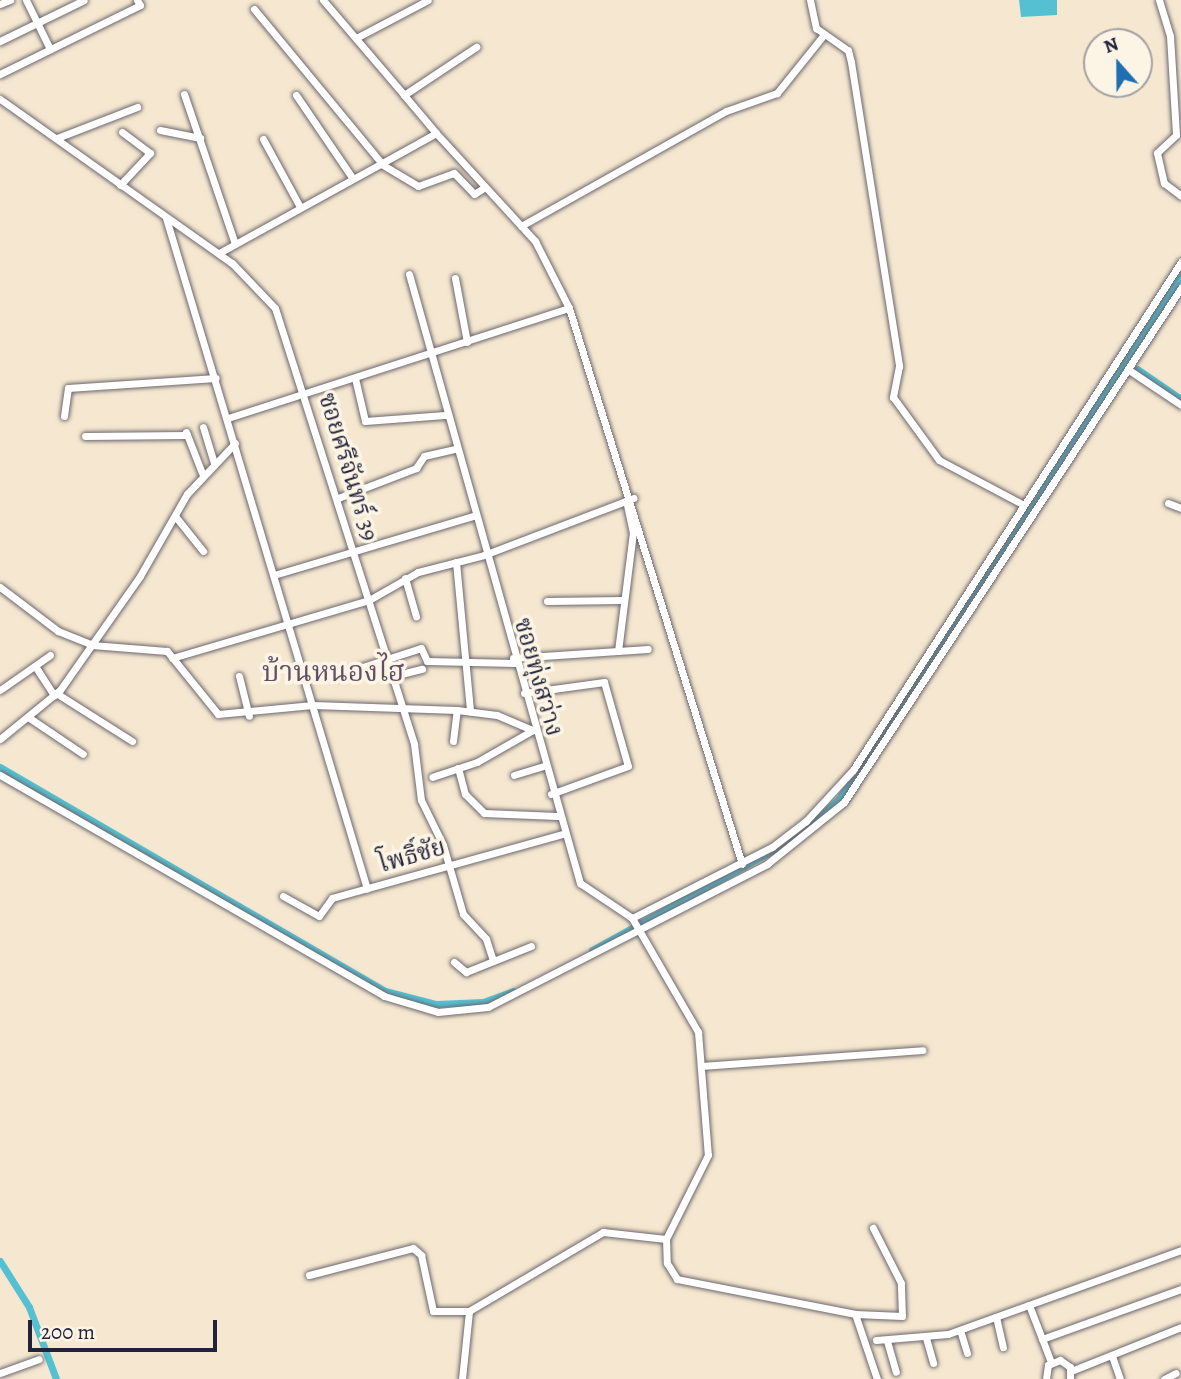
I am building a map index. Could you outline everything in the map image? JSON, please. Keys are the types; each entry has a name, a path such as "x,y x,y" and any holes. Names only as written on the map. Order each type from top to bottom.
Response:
{"street":[{"path":"0,5 9,0"},
{"path":"26,0 50,49"},
{"path":"0,41 84,0"},
{"path":"0,74 140,5 137,0"},
{"path":"323,0 482,189 535,241 569,308 718,801 743,864"},
{"path":"356,38 428,0"},
{"path":"810,0 822,37"},
{"path":"1159,0 1170,36 1176,135 1157,153 1164,183 1181,196"},
{"path":"254,9 383,165 418,186 454,173 474,194 482,189"},
{"path":"521,226 726,111 777,93 822,37"},
{"path":"822,37 839,42 851,62 899,366 893,397 939,460 1022,505"},
{"path":"404,95 476,47"},
{"path":"184,94 235,244"},
{"path":"296,95 351,176"},
{"name":"ซอยศรีจันทร์ 39","path":"0,99 219,253 275,308 306,393 403,709 421,800 448,866 463,914 486,939 493,961"},
{"path":"57,138 137,107"},
{"path":"160,130 200,138"},
{"path":"120,185 150,153 122,132"},
{"path":"219,253 351,176 383,165 436,133"},
{"path":"263,139 299,205"},
{"path":"166,217 367,889"},
{"path":"0,775 384,996 438,1012 488,1007 743,864 806,821 853,770 1181,262"},
{"name":"ซอยทุ่งสว่าง","path":"409,274 428,355 562,834 580,883 636,926"},
{"path":"455,278 467,342"},
{"path":"636,926 767,864 844,802 1181,288"},
{"path":"228,418 569,308"},
{"path":"1129,370 1181,405"},
{"path":"64,416 68,388 216,378"},
{"path":"355,378 365,421 445,415"},
{"path":"202,427 214,462"},
{"path":"85,436 187,433 202,473"},
{"path":"0,739 55,694 92,645 202,473 235,443"},
{"path":"338,498 416,468 424,456 454,449"},
{"path":"172,658 369,600 405,578 484,555 629,500"},
{"path":"618,651 622,600 633,533 629,500"},
{"path":"1168,503 1181,508"},
{"path":"175,516 203,551"},
{"path":"274,575 473,516"},
{"path":"456,562 462,661 470,711"},
{"path":"405,578 416,615"},
{"path":"0,587 58,631 92,645 146,646 172,658 218,714 249,716 313,705 457,710 470,711 533,730"},
{"path":"547,601 622,600"},
{"path":"335,676 387,656 421,648 426,661 514,661 648,649"},
{"path":"0,690 50,655"},
{"path":"35,666 55,694 132,741"},
{"path":"393,676 422,669"},
{"path":"239,676 249,716"},
{"path":"524,693 604,682 628,766 551,794"},
{"path":"453,741 457,710"},
{"path":"28,717 83,754"},
{"path":"432,777 457,768 533,730"},
{"path":"514,775 543,766"},
{"path":"457,768 466,794 484,813 557,816"},
{"name":"โพธิ์ชัย","path":"283,896 319,916 332,898 562,834"},
{"path":"636,926 683,1000 698,1032 708,1154 666,1239 677,1279 855,1314 902,1315 901,1283 873,1228"},
{"path":"454,962 466,972 531,946"},
{"path":"701,1066 922,1050"},
{"path":"309,1275 413,1248 421,1255 433,1311 469,1311 603,1232 666,1239"},
{"path":"876,1340 887,1342 926,1338 960,1330 1181,1250"},
{"path":"1042,1339 1181,1289"},
{"path":"1029,1305 1051,1362 1046,1379"},
{"path":"462,1379 469,1311"},
{"path":"855,1314 877,1379"},
{"path":"996,1317 1003,1347"},
{"path":"1051,1362 1063,1361 1070,1375 1181,1327"},
{"path":"960,1330 967,1353"},
{"path":"926,1338 933,1363"},
{"path":"887,1342 897,1372"},
{"path":"1112,1356 1120,1379"},
{"path":"0,1373 39,1359"},
{"path":"1164,1379 1176,1373"}],"water":[{"path":"1019,0 1057,0 1057,15 1021,17"}],"waterway":[{"path":"807,828 839,799 1181,275"},
{"path":"1137,369 1181,399"},
{"path":"0,767 385,991 436,1004 483,1002 513,991"},
{"path":"592,950 795,838"},
{"path":"0,1261 29,1307 56,1379"}],"district":[{"name":"บ้านหนองไฮ","path":"333,672"}]}
